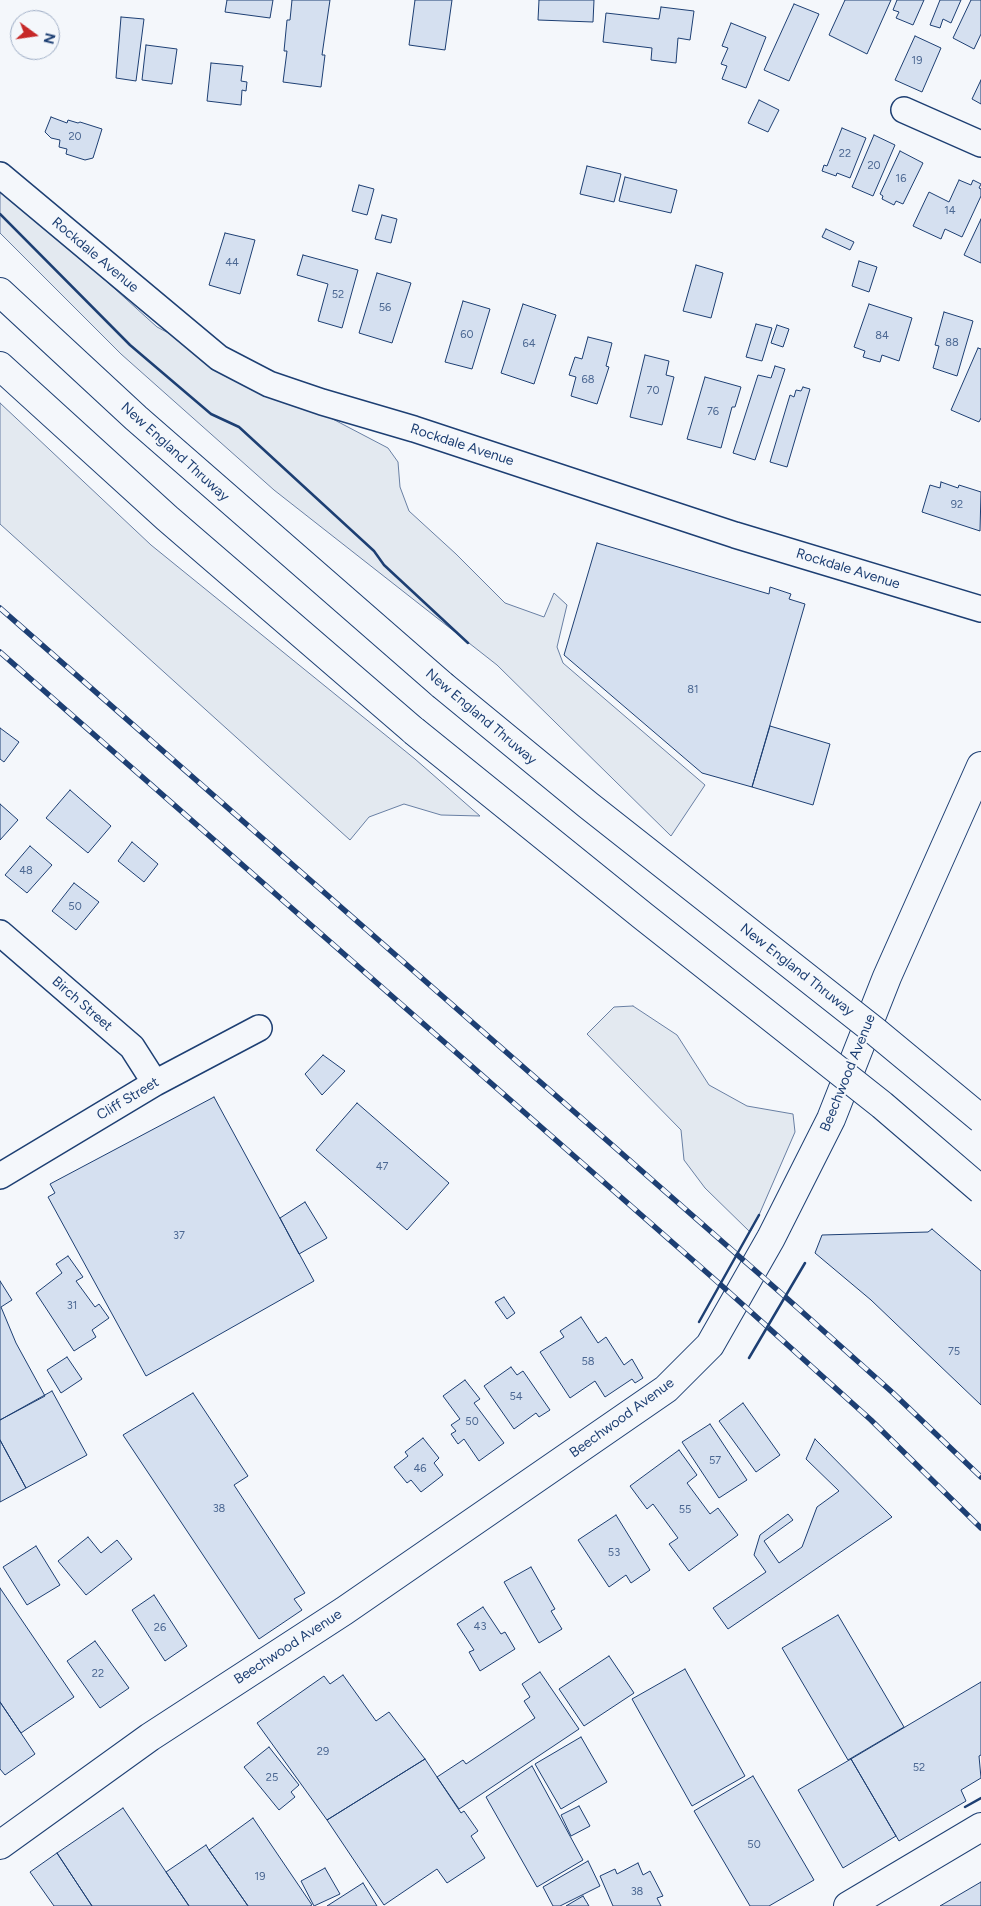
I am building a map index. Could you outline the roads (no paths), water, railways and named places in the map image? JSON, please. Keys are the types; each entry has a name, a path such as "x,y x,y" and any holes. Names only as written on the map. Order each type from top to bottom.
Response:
{"main road":[{"name":"New England Thruway","path":"0,292 192,468 442,685 588,805 868,1026 981,1119"},
{"path":"0,366 167,518 414,731 874,1099 981,1190"},
{"name":"Beechwood Avenue","path":"0,1845 150,1737 344,1611 666,1389 710,1345 771,1238 831,1119 887,977 981,766"},
{"path":"848,1906 981,1827"}],"street":[{"path":"904,110 981,144"},
{"name":"Rockdale Avenue","path":"0,175 219,358 269,384 414,429 734,535 981,609"},
{"name":"Birch Street","path":"0,933 132,1047 155,1083"},
{"name":"Cliff Street","path":"0,1176 155,1083 259,1028"}],"railway":[{"path":"0,608 790,1301 893,1393 981,1477"},
{"path":"0,652 721,1285 871,1420 981,1528"}]}
